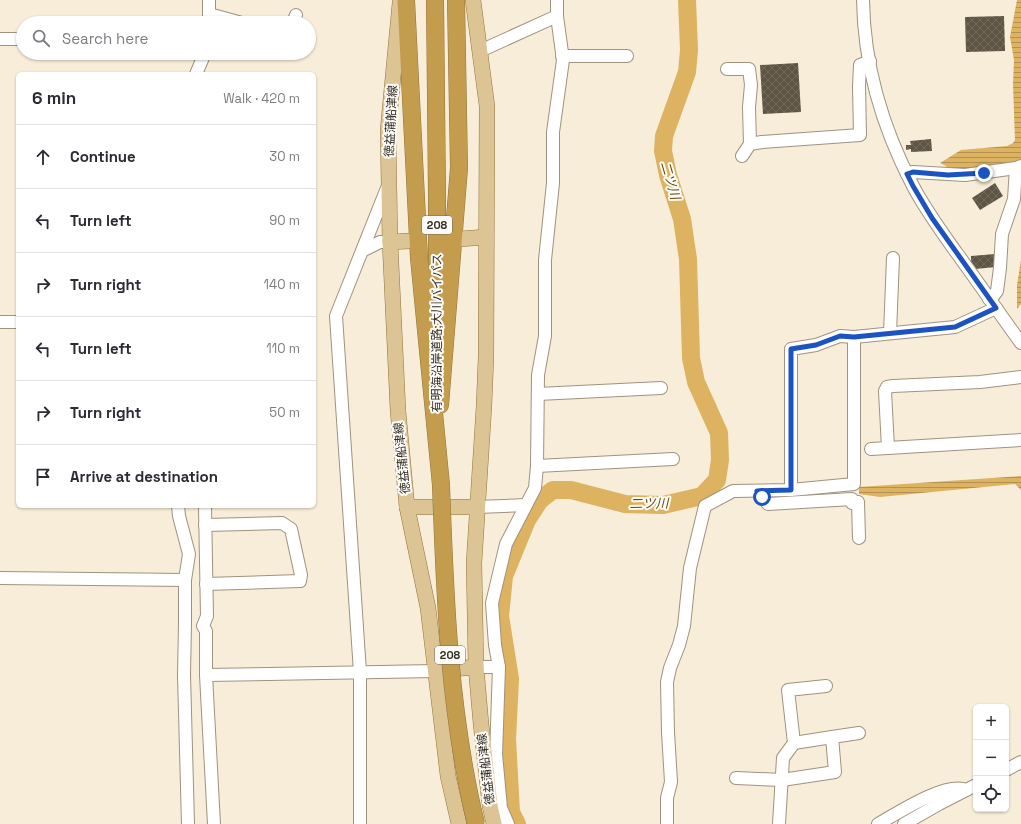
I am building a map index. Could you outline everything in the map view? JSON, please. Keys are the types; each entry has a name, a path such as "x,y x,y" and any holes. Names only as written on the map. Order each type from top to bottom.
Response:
{"highway":[{"path":"406,0 419,258 437,450"},
{"name":"有明海沿岸道路;大川バイパス","path":"435,0 438,574 446,679 455,750 461,824"},
{"path":"437,450 459,168 456,0"},
{"name":"有明海沿岸道路;大川バイパス","path":"438,485 452,678 461,748 476,824"}],"main road":[{"name":"徳益蒲船津線","path":"400,0 388,130 390,242 398,411 407,507 428,608 448,776 461,824"},
{"name":"徳益蒲船津線","path":"473,0 487,106 486,357 474,563 476,667 490,806 494,824"},
{"path":"460,239 486,237"},
{"path":"390,242 409,241"},
{"path":"407,507 477,507"},
{"path":"435,671 476,667"}],"street":[{"path":"209,0 209,16"},
{"path":"508,824 501,808 496,754 499,667 495,645 492,603 506,544 535,488 537,466 538,375 545,336 545,260 553,183 553,132 563,60 556,0"},
{"path":"863,0 865,34 876,94 884,118 907,174 932,218 1021,344"},
{"path":"480,51 557,16"},
{"path":"0,39 16,39"},
{"path":"562,56 627,56"},
{"path":"197,72 202,60"},
{"path":"750,144 860,135 860,65 870,61"},
{"path":"727,69 749,69 752,85 749,107 750,144 742,156"},
{"path":"907,174 913,172 965,175 1019,167 1014,199 1002,234 1000,268 997,291 994,295 993,304"},
{"path":"360,824 360,672 336,316 364,250 389,183"},
{"path":"364,250 380,242 390,242"},
{"path":"890,333 892,258"},
{"path":"791,490 791,349 816,345 840,336 854,337 955,327 993,304"},
{"path":"0,322 16,322"},
{"path":"667,824 667,798 671,782 667,682 684,626 690,568 705,506 734,492 791,490 854,484 854,337"},
{"path":"888,448 885,391 887,387 986,382 1021,377"},
{"path":"538,394 661,388"},
{"path":"871,449 1021,440"},
{"path":"537,466 674,459"},
{"path":"757,491 768,504 852,499 852,503 858,502 859,538"},
{"path":"477,507 526,505"},
{"path":"178,508 189,554 184,580 184,675 188,824"},
{"path":"205,508 207,616 203,626 206,631 206,675 214,824"},
{"path":"205,525 282,523 291,529 302,575 300,581 206,584"},
{"path":"0,578 184,580"},
{"path":"476,667 499,667"},
{"path":"206,675 435,671"},
{"path":"779,824 783,758 794,743 788,690 826,686"},
{"path":"794,743 859,734"},
{"path":"736,778 782,780 834,772 832,737"},
{"path":"1009,768 1021,762"},
{"path":"878,824 920,800 938,792 952,788 971,788"},
{"path":"904,824 971,788"}],"shaded area":[{"path":"1017,0 1021,0 1021,162 1009,166 949,171 946,166 940,163 961,150 1007,146 1015,140 1013,84 1014,60 1010,37"},
{"path":"1021,260 1021,304 1017,309 1017,285"},
{"path":"1021,476 1021,490 1015,484 880,497 859,494 859,487"}],"building":[{"path":"1004,16 1005,51 966,52 965,17"},
{"path":"798,63 801,112 763,114 760,65"},
{"path":"931,139 932,151 911,152 911,149 906,150 906,145 911,145 910,141"},
{"path":"995,183 1003,196 980,210 972,198"},
{"path":"995,254 996,267 975,269 971,265 971,256"}],"waterway":[{"name":"二ツ川","path":"517,824 511,812 507,739 510,679 500,616 504,576 527,520 540,500 553,490 571,490 625,504 663,505 702,496 717,480 720,460 719,433 696,382 691,358 688,259 682,219 668,175 663,151 664,136 687,72 689,50 687,0"}],"route":[{"path":"762,497 757,491 791,490 791,349 816,345 840,336 854,337 955,327 996,308 932,218 907,174 913,172 948,175 984,173"}]}
